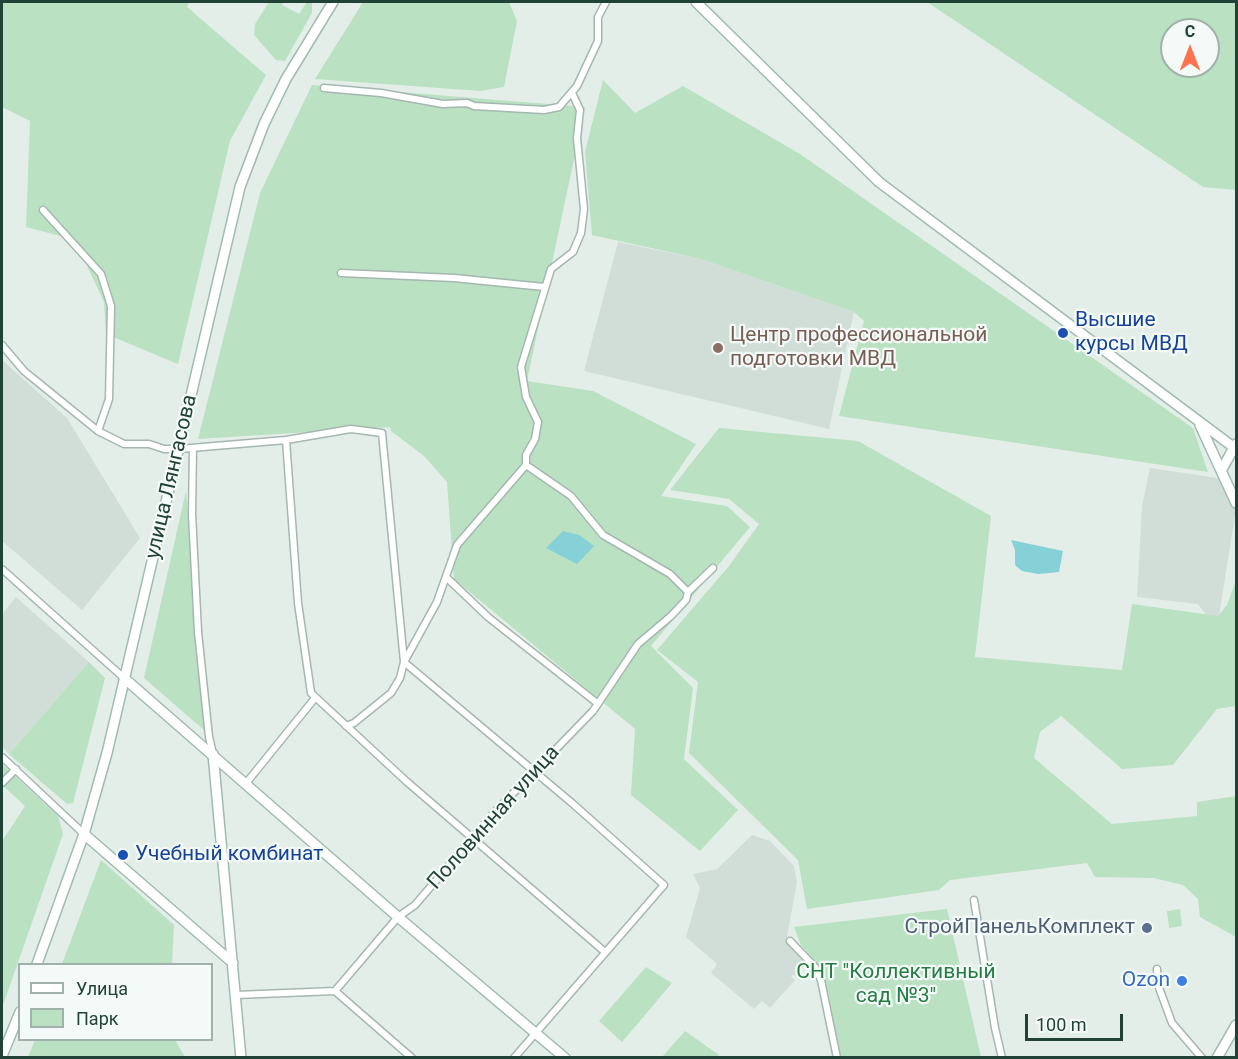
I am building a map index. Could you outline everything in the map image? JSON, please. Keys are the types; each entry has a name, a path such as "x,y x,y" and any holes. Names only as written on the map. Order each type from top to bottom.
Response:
{"street":[{"name":"улица Лянгасова","path":"37,963 84,834 124,678 240,187 264,124 282,88 333,2"},
{"path":"324,88 381,93 443,104 467,103 474,106 544,110 559,107 572,93 598,41 598,17 606,2"},
{"path":"696,2 879,182 1199,423 1236,447 1222,469"},
{"path":"346,726 354,723 392,693 400,678 404,662 437,602 457,545 526,465 526,455 535,439 538,422 526,397 521,367 551,269 573,252 585,209 577,138 580,110 572,93"},
{"path":"43,210 101,274 111,306 109,399 98,431"},
{"path":"342,273 454,278 544,287"},
{"path":"2,345 24,371 98,431 123,444 149,444 164,449 179,449 286,440 351,429 382,433 404,662 664,885 514,1058"},
{"path":"1199,423 1236,502"},
{"path":"286,440 298,603 311,693 474,839 605,952"},
{"path":"193,448 192,514 198,632 209,737 213,754 241,1058"},
{"path":"526,465 571,496 603,535 670,574 688,592"},
{"path":"2,568 124,678 247,782 398,917 565,1058"},
{"name":"Половинная улица","path":"335,991 398,917 415,905 474,839 492,815 597,704 638,644 671,616 686,600 688,592 713,568"},
{"path":"446,577 488,617 597,704"},
{"path":"247,782 315,698"},
{"path":"2,757 84,834 233,963"},
{"path":"2,783 16,769"},
{"path":"974,900 1002,1058"},
{"path":"790,941 815,967 821,980 837,1058"},
{"path":"1157,969 1158,985 1172,1023 1202,1058"},
{"path":"236,995 335,991 412,1058"},
{"path":"2,1056 18,1017"},
{"path":"1218,1058 1236,1025"}],"shaded area":[{"name":"Центр профессиональной подготовки МВД","path":"618,242 701,259 854,312 829,429 584,371"},
{"path":"2,360 67,418 140,538 82,610 2,541"},
{"path":"1150,468 1218,478 1236,509 1219,616 1207,616 1198,604 1137,597 1142,506"},
{"path":"16,597 89,662 9,754 2,747 2,614"},
{"path":"752,835 770,841 794,866 797,882 786,942 807,962 796,977 794,974 791,977 795,980 770,1008 762,1001 754,1009 711,973 717,964 686,937 700,888 693,874 717,869"}],"green space":[{"path":"2,2 189,2 187,7 266,75 230,141 178,364 106,334 104,302 75,240 26,227 30,121 2,107"},
{"path":"269,2 283,2 282,5 299,14 307,2 312,3 312,13 285,61 276,60 254,35 255,24"},
{"path":"363,2 509,2 517,21 504,87 481,91 315,79"},
{"path":"927,2 1236,2 1236,190 1203,187"},
{"path":"603,80 635,113 683,86 800,154 1193,428 1208,472 839,416 864,321 854,312 701,259 592,235 585,152"},
{"path":"312,85 585,107 527,381 593,391 696,444 661,496 727,506 750,527 651,646 693,688 684,759 738,810 700,851 631,795 635,729 454,579 447,482 424,456 391,431 390,427 198,439 260,193"},
{"path":"719,428 858,441 991,516 975,657 1122,670 1132,604 1218,616 1227,605 1236,580 1236,706 1217,709 1173,765 1122,769 1061,716 1040,732 1034,758 1112,824 1197,816 1197,802 1236,796 1236,937 1200,917 1198,899 1183,885 1153,878 1095,877 1087,863 950,880 939,890 807,909 798,860 689,753 698,682 657,650 729,566 759,524 729,499 670,490"},
{"path":"186,491 205,731 144,678"},
{"path":"89,662 105,678 73,803 67,804 9,754"},
{"path":"2,764 58,816 63,834 2,1008 2,841 25,806 2,785"},
{"path":"101,860 174,925 172,963 62,963"},
{"name":"СНТ \"Коллективный сад №3\"","path":"947,909 981,1057 841,1057 824,972 801,945 794,927"},
{"path":"1180,909 1182,926 1169,928 1167,911"},
{"path":"646,967 672,983 622,1042 599,1021"},
{"path":"685,1031 719,1055 713,1058 662,1057"},
{"path":"35,1041 176,1041 185,1057 28,1057"}],"water":[{"path":"563,531 579,535 594,546 577,564 546,548"},
{"path":"1011,540 1063,551 1059,572 1038,574 1022,571 1015,565 1015,550"}],"place":[{"name":"Высшие курсы МВД","path":"1063,333"},
{"name":"Центр профессиональной подготовки МВД","path":"718,348"},
{"name":"Учебный комбинат","path":"123,855"},
{"name":"СтройПанельКомплект","path":"1147,928"},
{"name":"Ozon","path":"1182,981"}]}
